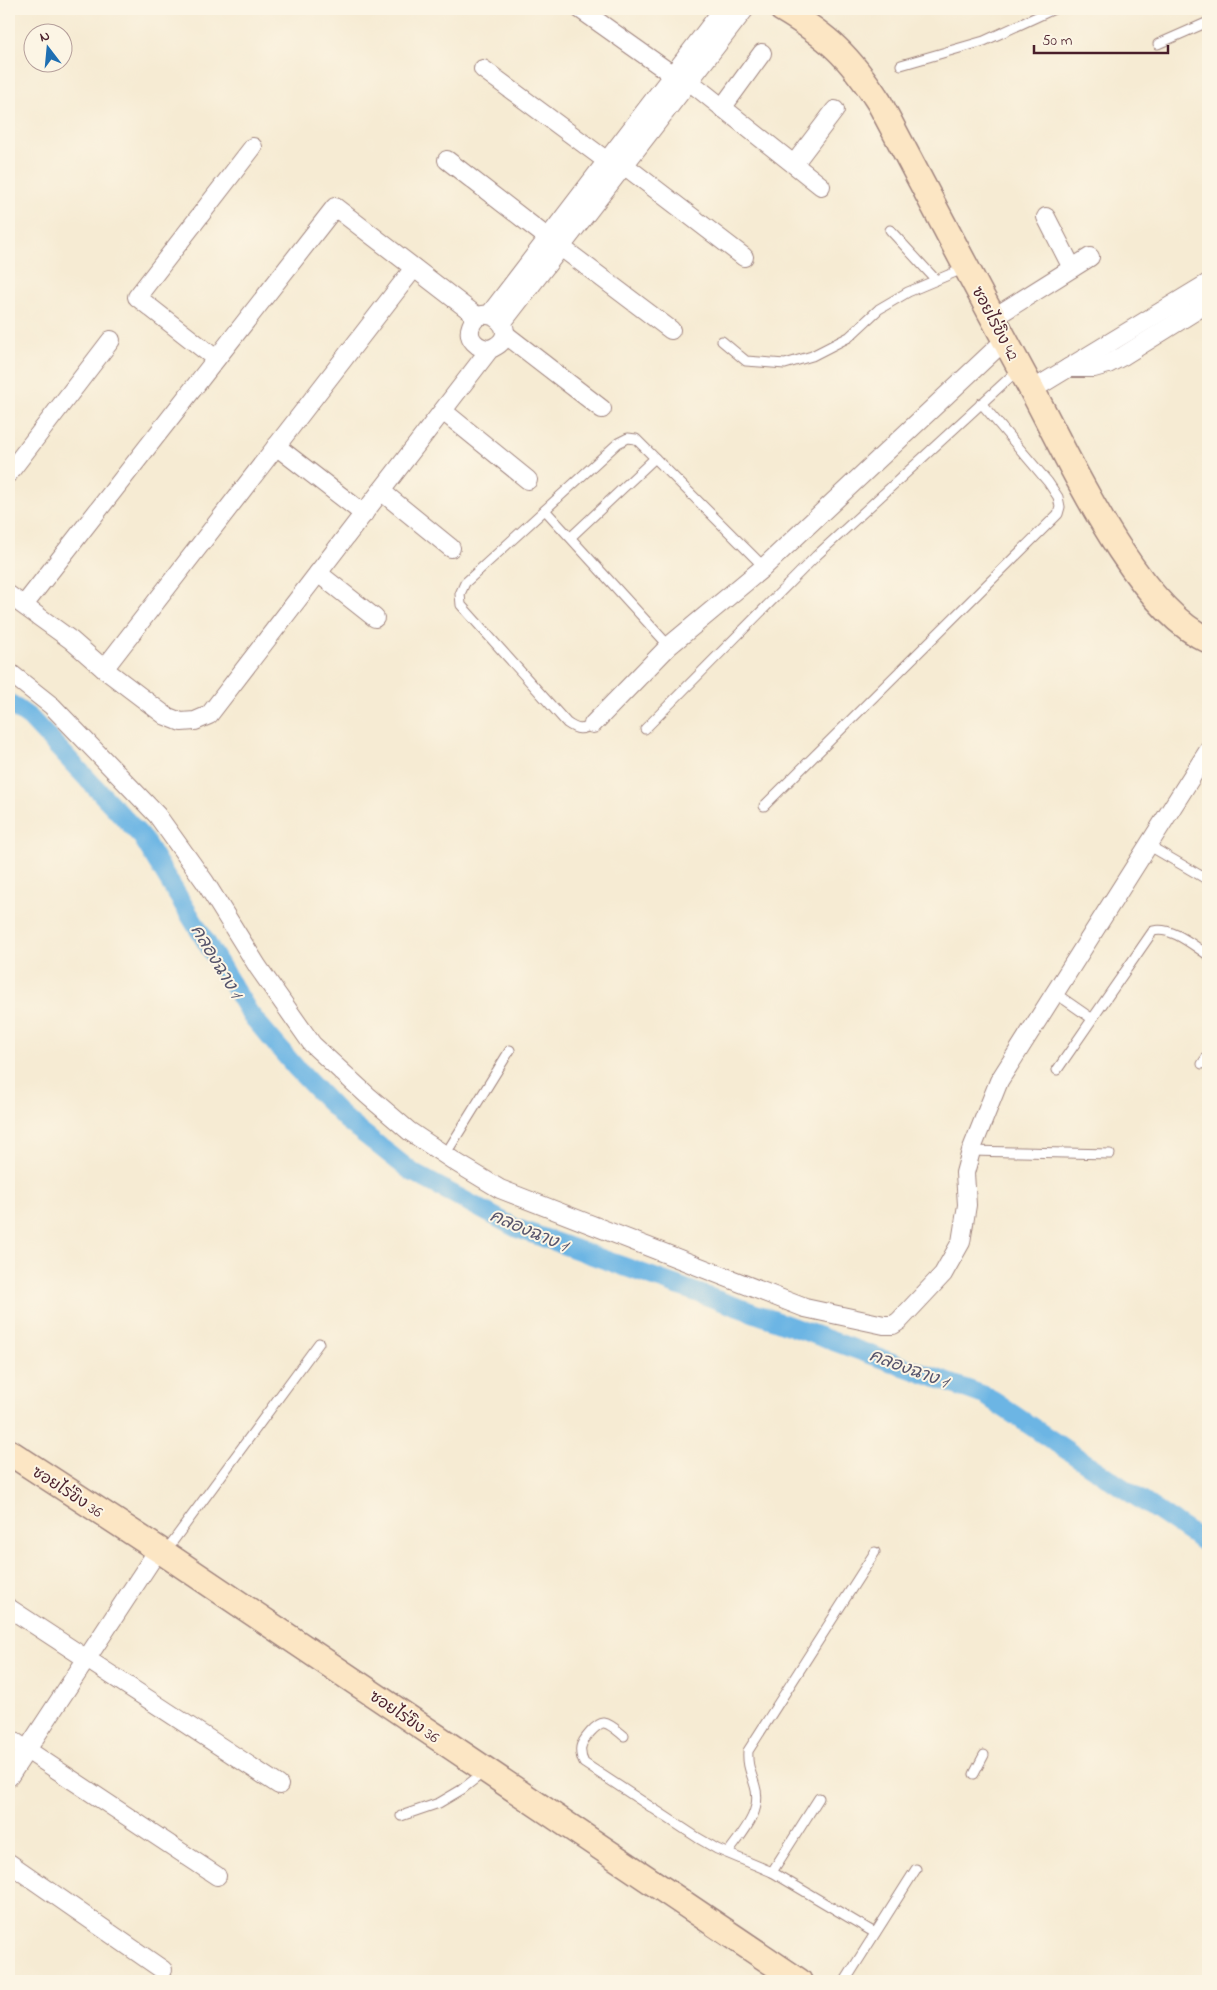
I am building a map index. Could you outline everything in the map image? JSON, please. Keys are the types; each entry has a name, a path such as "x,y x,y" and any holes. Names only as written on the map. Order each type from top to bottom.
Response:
{"street":[{"path":"580,9 681,78 822,186"},
{"path":"554,242 624,165 681,78 723,9"},
{"path":"490,349 478,347 471,338 471,326 494,322 554,242 607,161 745,9"},
{"name":"ซอยไร่ขิง 42","path":"782,9 826,38 859,72 879,102 1004,341 1107,528 1135,571 1158,601 1178,621 1208,640"},
{"path":"722,108 762,53"},
{"path":"483,69 607,161"},
{"path":"794,164 835,110"},
{"path":"216,359 137,297 253,146"},
{"path":"447,160 671,330"},
{"path":"624,165 744,257"},
{"path":"24,605 335,207 414,268 494,322 602,409"},
{"path":"1046,217 1072,268"},
{"path":"993,318 1090,257"},
{"path":"104,669 414,268"},
{"path":"1032,390 1208,283"},
{"path":"1067,368 1094,368 1108,364 1208,303"},
{"path":"9,595 71,640 104,669 166,716 181,722 195,721 209,715 490,349 500,344 494,322"},
{"path":"9,473 111,340"},
{"path":"593,724 669,646 764,567 1004,341"},
{"path":"442,411 528,480"},
{"path":"276,446 364,514"},
{"path":"381,492 451,548"},
{"path":"318,573 374,618"},
{"path":"9,672 52,706 157,814 205,882 258,967 312,1044 402,1125 445,1155 500,1189 805,1308 884,1325 892,1325 899,1321 943,1274 961,1242 968,1206 965,1173 999,1081 1208,751"},
{"name":"ซอยไร่ขิง 36","path":"9,1452 161,1551 799,1981"},
{"path":"9,1777 161,1551"},
{"path":"9,1608 279,1785"},
{"path":"9,1738 218,1876"},
{"path":"9,1863 163,1970"}],"lane":[{"path":"902,65 984,41 1054,9"},
{"path":"1158,44 1208,22"},
{"path":"890,230 936,280"},
{"path":"722,341 746,362 785,364 812,356 849,337 879,309 908,292 966,267"},
{"path":"645,729 816,556 1020,368"},
{"path":"764,806 1058,514 1060,506 1058,497 1048,482 980,403"},
{"path":"593,724 585,729 576,729 567,723 461,605 460,594 465,583 618,443 628,438 636,439 764,567"},
{"path":"571,537 655,458"},
{"path":"545,510 669,646"},
{"path":"1148,845 1208,880"},
{"path":"1057,1070 1091,1018 1153,931 1159,929 1167,930 1208,955"},
{"path":"1055,993 1091,1018"},
{"path":"445,1155 510,1050"},
{"path":"1202,1064 1208,1055"},
{"path":"972,1151 1110,1154"},
{"path":"161,1551 319,1343"},
{"path":"728,1853 752,1819 757,1805 756,1787 747,1764 748,1751 875,1552"},
{"path":"624,1736 609,1725 598,1724 581,1745 580,1754 584,1762 698,1838 772,1872 875,1933"},
{"path":"974,1774 984,1755"},
{"path":"401,1816 439,1803 462,1790 486,1770"},
{"path":"772,1872 819,1798"},
{"path":"845,1981 916,1869"}],"waterway":[{"name":"คลองฉาง 1","path":"9,703 30,718 142,837 250,1014 297,1069 345,1119 412,1172 516,1228 986,1396 1208,1545"}]}
